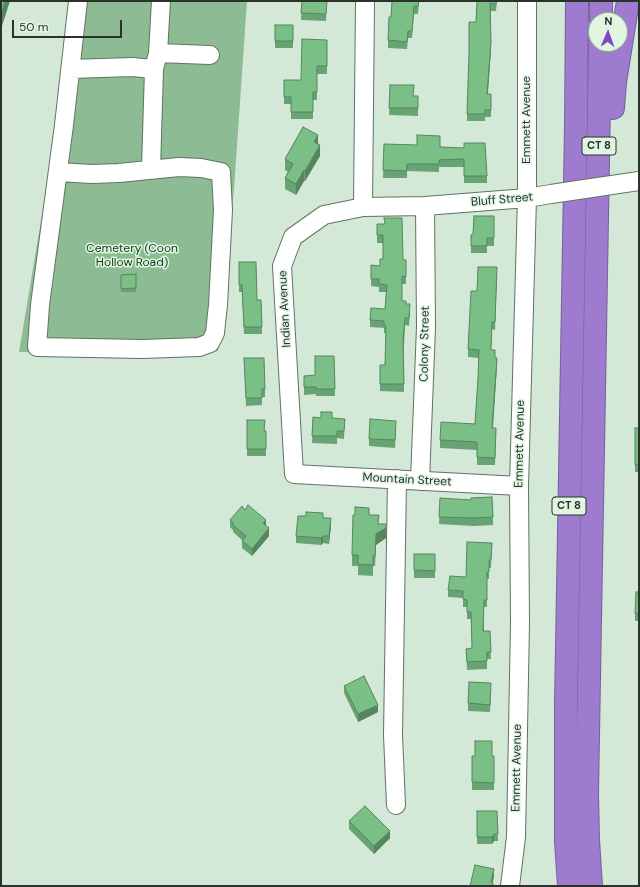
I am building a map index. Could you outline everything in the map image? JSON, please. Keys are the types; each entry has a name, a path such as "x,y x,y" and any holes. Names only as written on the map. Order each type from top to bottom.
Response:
{"highway":[{"path":"563,1 576,126"},
{"name":"CT 8","path":"569,886 566,841 566,705 577,1"},
{"path":"601,1 601,12"},
{"path":"597,248 610,157 615,82 628,1"},
{"name":"CT 8","path":"591,886 587,793 600,52"}],"street":[{"path":"58,172 92,174 119,173 179,167 201,168 221,172 224,210 218,305 214,333 210,343 199,347 142,349 37,347 40,305 71,69 78,1"},
{"path":"152,169 156,61 161,1"},
{"path":"363,207 365,1"},
{"name":"Emmett Avenue","path":"510,886 516,830 520,623 519,486 527,198 527,1"},
{"path":"71,69 132,67 156,61 210,55"},
{"name":"Bluff Street","path":"363,207 425,206 527,198 639,181"},
{"name":"Colony Street","path":"420,481 426,327 425,206"},
{"name":"Indian Avenue","path":"294,474 282,266 293,237 324,215 363,207"},
{"name":"Mountain Street","path":"294,474 519,486"},
{"path":"396,805 394,735 397,479"}],"green space":[{"name":"Cemetery (Coon Hollow Road)","path":"69,1 247,1 234,189 218,351 19,352 61,90"}],"building":[{"path":"1,1 5,1 1,15"},
{"path":"302,1 327,1 326,14 301,13"},
{"path":"392,1 419,1 418,6 414,6 412,31 408,31 407,42 388,40 389,17 391,17"},
{"path":"477,1 496,1 496,4 490,3 491,42 487,94 491,94 491,110 485,110 485,114 467,114 469,22 476,22"},
{"path":"275,25 293,25 293,41 275,41"},
{"path":"302,39 327,40 327,66 317,66 317,92 313,92 313,112 291,112 291,97 284,97 284,80 301,80"},
{"path":"390,85 414,85 413,96 418,96 418,108 389,108"},
{"path":"303,127 318,135 314,142 320,145 296,184 285,178 293,164 285,159"},
{"path":"417,135 440,136 440,147 464,148 464,143 485,143 487,176 464,176 464,159 439,160 439,164 407,164 407,171 383,170 384,144 417,145"},
{"path":"474,216 494,216 494,238 487,238 487,246 471,246"},
{"path":"384,218 402,218 403,260 406,260 406,277 402,276 402,301 406,301 406,304 410,304 409,318 405,318 403,340 404,384 380,384 380,365 385,365 386,326 384,325 384,321 370,320 371,308 385,309 387,285 379,284 379,279 371,279 371,265 380,266 380,259 383,259 383,235 377,235 377,224 385,224"},
{"path":"239,262 256,262 257,300 261,300 262,327 244,327 242,285 239,285"},
{"path":"478,267 497,267 495,322 492,322 491,350 495,350 495,358 497,358 492,428 496,428 495,458 477,457 477,442 440,440 441,422 475,424 479,350 468,349 471,291 477,291"},
{"path":"136,274 136,288 121,289 121,275"},
{"path":"315,356 334,356 335,389 316,389 316,387 304,387 304,376 315,375"},
{"path":"244,358 264,358 265,389 262,389 262,398 246,398"},
{"path":"321,412 332,412 332,418 345,419 344,431 337,431 337,436 312,436 313,417 321,418"},
{"path":"370,419 396,421 395,440 369,439"},
{"path":"247,420 265,420 264,431 266,431 266,449 247,449"},
{"path":"635,428 639,428 639,465 635,465"},
{"path":"492,497 493,517 439,517 440,498 471,500 471,498"},
{"path":"248,505 266,520 263,523 269,528 252,549 242,541 246,536 233,525 230,520 242,506 245,510"},
{"path":"355,507 369,508 369,515 379,515 378,524 386,524 386,528 376,534 373,565 358,564 358,555 352,555 353,515 355,515"},
{"path":"306,512 323,513 323,518 331,518 329,536 323,536 321,538 296,536 298,516 306,516"},
{"path":"467,542 492,543 491,560 489,560 489,572 487,572 487,600 484,600 483,631 490,631 491,652 487,652 487,661 467,662 466,649 472,648 471,612 467,612 467,600 463,599 463,591 448,590 450,576 466,577"},
{"path":"414,554 435,554 435,571 414,570"},
{"path":"636,592 639,592 639,614 635,613"},
{"path":"364,676 378,705 358,714 344,686"},
{"path":"469,682 491,683 490,705 468,703"},
{"path":"475,741 492,741 492,756 494,756 494,783 472,782 472,756 475,756"},
{"path":"365,806 390,831 374,846 349,821"},
{"path":"477,811 497,811 498,834 494,834 492,837 477,837"},
{"path":"475,865 494,869 491,882 493,883 493,886 470,886"}]}
